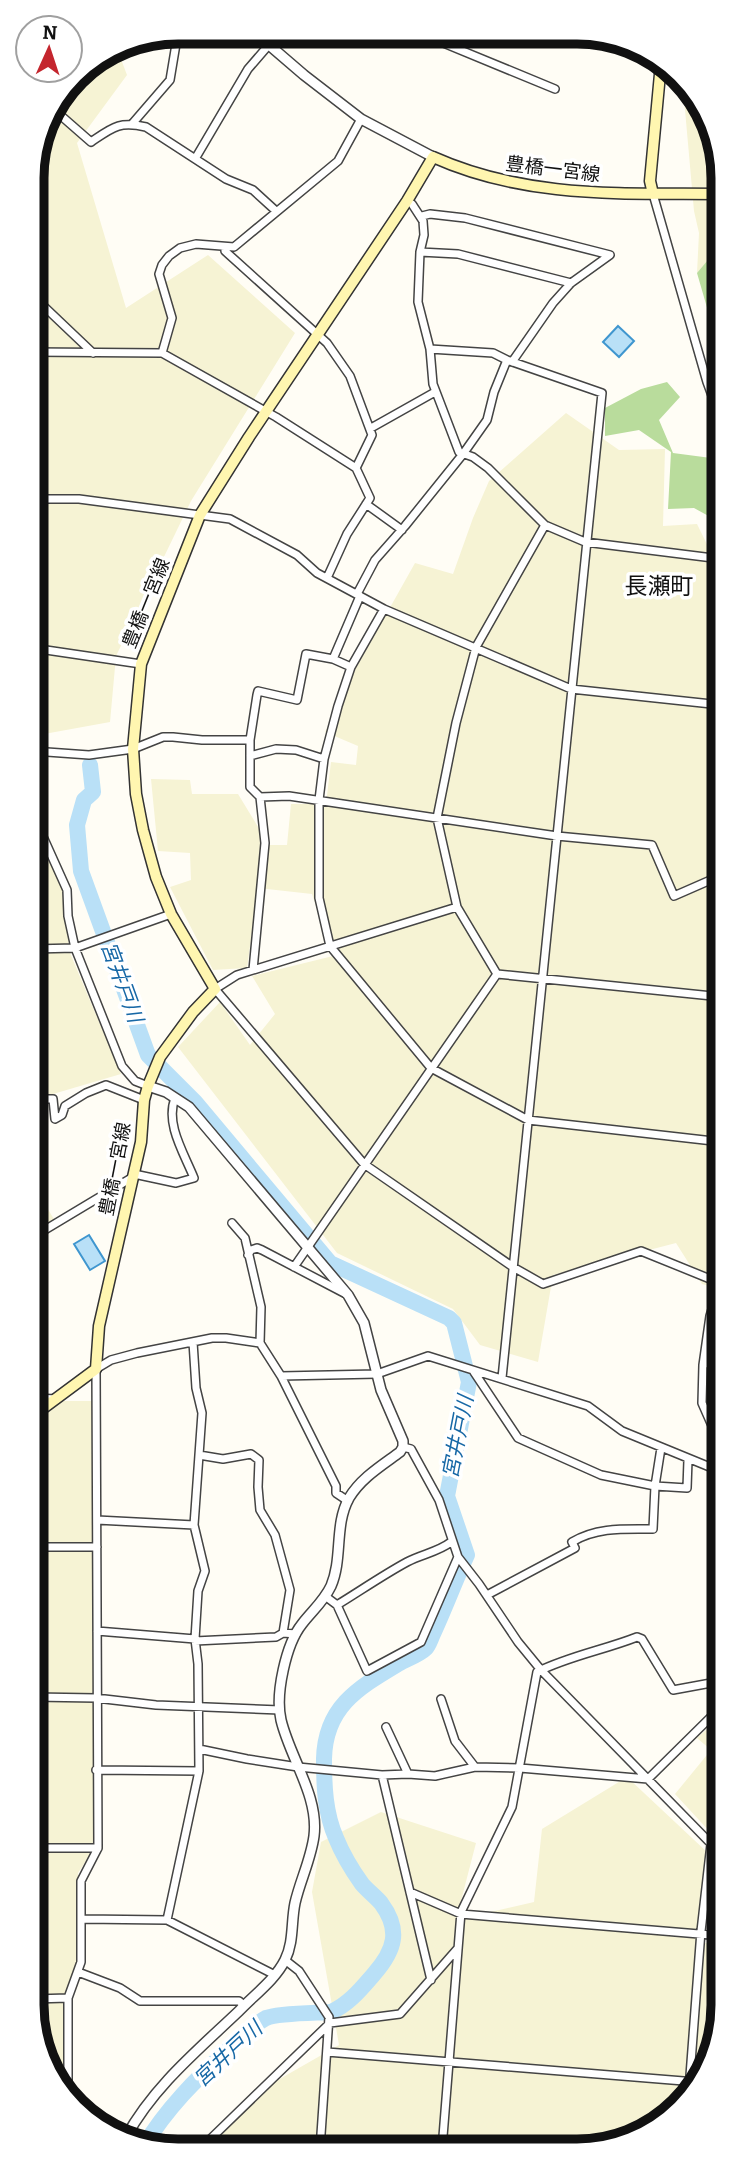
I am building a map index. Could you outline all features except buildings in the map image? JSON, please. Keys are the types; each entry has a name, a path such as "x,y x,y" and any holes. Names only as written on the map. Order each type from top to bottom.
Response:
{"main road":[{"path":"653,194 650,181 660,72"},
{"name":"豊橋一宮線","path":"96,1369 99,1326 141,1142 144,1100 148,1086 160,1057 192,1012 215,989 171,914 156,877 136,794 133,749 141,664 200,515 407,201 433,157 475,174 528,187 587,193 711,194"},
{"path":"44,1408 96,1369"}],"street":[{"path":"132,124 170,80 176,44"},
{"path":"446,44 555,89"},
{"path":"195,159 248,69 269,45 361,119 433,157"},
{"path":"60,115 91,142 118,124 146,127 226,179 253,190 276,211"},
{"path":"162,353 172,318 159,274 169,256 180,248 196,244 234,247 338,162 361,119"},
{"path":"653,194 711,393"},
{"path":"407,201 422,216 424,234 420,252 418,302 430,349 433,384 460,452 473,457 488,468 545,525 585,542 711,558"},
{"path":"333,659 374,560 402,530 487,420 494,392 510,361 552,303 571,283 610,255 465,218 430,214 422,216"},
{"path":"225,248 225,251 318,334 345,367 372,435 356,468"},
{"path":"420,252 458,254 571,283"},
{"path":"44,306 94,353"},
{"path":"430,349 494,353 602,393 502,1378"},
{"path":"44,352 162,353 267,412 356,468 370,498 347,534 327,578"},
{"path":"371,428 435,392"},
{"path":"44,499 79,499 230,519 297,555 317,573 384,609 571,689 711,704"},
{"path":"366,504 402,530"},
{"path":"497,974 457,907 437,818 475,647 545,525"},
{"path":"384,609 351,667 324,758 319,800 319,898 330,946 431,1068 528,1120 711,1141"},
{"path":"44,650 141,664"},
{"path":"253,970 265,842 260,797 250,787 250,740 258,691 297,700 306,654 333,659 351,667"},
{"path":"44,752 89,755 133,749 163,737 250,740"},
{"path":"250,756 276,749 296,750 324,758"},
{"path":"260,797 289,796 557,836 652,845 674,896 711,880"},
{"path":"44,839 67,890 68,916 75,948 122,1066 135,1081 189,1107 310,1242 348,1295 364,1323 377,1374 386,1402 402,1435 403,1447 365,1478 348,1501 340,1526 336,1569 325,1596 300,1625 291,1642 281,1686 281,1719 313,1812 314,1838 298,1889 291,1941 285,1960 275,1975 170,2076 130,2130"},
{"path":"457,907 237,975 215,989 364,1164 513,1267 543,1284 641,1251 711,1279"},
{"path":"44,949 75,948 171,914"},
{"path":"497,974 711,996"},
{"path":"294,1267 497,974"},
{"path":"44,1099 53,1099 55,1119 62,1115 65,1106 106,1085 144,1100"},
{"path":"44,1230 133,1175 176,1183 194,1178 173,1126 170,1109 175,1098"},
{"path":"232,1223 245,1238 247,1256 261,1307 261,1343 281,1376 336,1486 336,1493 348,1501"},
{"path":"247,1256 251,1250 257,1248 348,1295"},
{"path":"711,1313 703,1365 702,1403 711,1423"},
{"path":"68,2083 68,1998 81,1962 81,1881 98,1848 96,1369 124,1356 193,1342 226,1338 261,1343"},
{"path":"167,1920 199,1771 198,1664 195,1640 198,1591 205,1571 194,1525 202,1413 196,1388 193,1342"},
{"path":"281,1376 377,1374 428,1356 588,1406 622,1431 711,1468"},
{"path":"703,1365 711,1362"},
{"path":"472,1370 519,1438 601,1475 655,1486 687,1488 688,1460"},
{"path":"44,1398 57,1399"},
{"path":"403,1447 411,1449 439,1500 458,1558 518,1642 541,1670 711,1844 701,1934 693,2073"},
{"path":"487,1595 575,1548 572,1542 585,1534 601,1530 653,1529 655,1486 661,1448"},
{"path":"199,1455 223,1459 251,1454 259,1460 260,1510 275,1535 290,1590 283,1633"},
{"path":"97,1520 194,1525"},
{"path":"337,1605 406,1563 429,1551 440,1551 452,1542"},
{"path":"44,1547 97,1547"},
{"path":"325,1596 337,1605 367,1671 421,1642 458,1558"},
{"path":"97,1631 195,1640 296,1634"},
{"path":"443,2139 461,1913 512,1807 537,1672 576,1655 605,1650 638,1637 642,1639 673,1690 711,1683"},
{"path":"44,1697 280,1710"},
{"path":"441,1699 455,1741 475,1768"},
{"path":"199,1749 298,1767 382,1775 435,1776 475,1768 520,1768 648,1779 711,1717"},
{"path":"386,1727 408,1774"},
{"path":"96,1770 199,1771"},
{"path":"382,1775 431,1980"},
{"path":"44,1847 98,1848"},
{"path":"410,1892 461,1913 711,1935"},
{"path":"82,1919 167,1920 275,1975"},
{"path":"210,2139 330,2020 400,2014 458,1947"},
{"path":"285,1960 299,1971 330,2020 321,2139"},
{"path":"78,1972 120,1988 140,2001 239,2001 244,2005"},
{"path":"44,1999 68,1998"},
{"path":"327,2052 688,2082"}],"shaded area":[{"path":"120,57 127,75 77,143 126,308 208,255 295,333 191,501 116,656 110,722 44,734 46,151 54,126 71,96 96,71"},
{"path":"684,96 704,134 711,169 711,257 697,273 699,233 694,211"},
{"path":"566,413 619,450 665,449 663,526 697,524 711,553 711,1287 702,1284 676,1243 553,1275 538,1362 480,1345 453,1309 337,1253 178,1047 220,1002 250,1045 275,1014 252,976 333,956 312,894 258,888 247,968 213,970 170,887 191,880 190,853 158,851 151,779 190,780 192,794 238,794 269,845 287,845 291,804 326,804 331,762 356,765 358,746 325,732 351,677 415,563 453,574 489,481"},
{"path":"44,852 65,896 70,953 121,1074 44,1094"},
{"path":"44,1202 55,1221 44,1227"},
{"path":"57,1401 94,1401 93,1842 91,1853 78,1873 78,1963 66,1993 65,2071 61,2071 51,2049 44,2014 44,1472 47,1409"},
{"path":"711,1726 711,1750 697,1738"},
{"path":"711,1750 711,1833 675,1794"},
{"path":"627,1777 708,1853 697,1942 711,1944 709,2032 701,2057 689,2080 672,2100 659,2112 637,2125 604,2137 586,2139 211,2139 252,2095 339,2045 312,1892 321,1842 381,1812 476,1843 456,1920 534,1902 542,1829"}],"green space":[{"path":"711,256 711,321 697,273"},
{"path":"667,382 680,397 659,420 673,453 711,458 711,517 694,508 668,509 671,452 639,430 605,436 605,408 641,389"}],"water":[{"path":"618,326 634,341 619,357 603,342"},
{"path":"89,1235 105,1261 90,1270 74,1244"}],"waterway":[{"name":"宮井戸川","path":"90,765 93,792 84,800 77,825 81,871 148,1055 195,1102 330,1263 449,1318 454,1323 469,1382 447,1496 467,1555 427,1647 370,1682 346,1701 337,1712 326,1741 325,1789 332,1829 341,1850 362,1884 387,1913 393,1931 391,1948 364,1985 337,2009 331,2012 272,2016 251,2028 183,2094 150,2137"}],"district":[{"name":"長瀬町","path":"659,586"}]}
